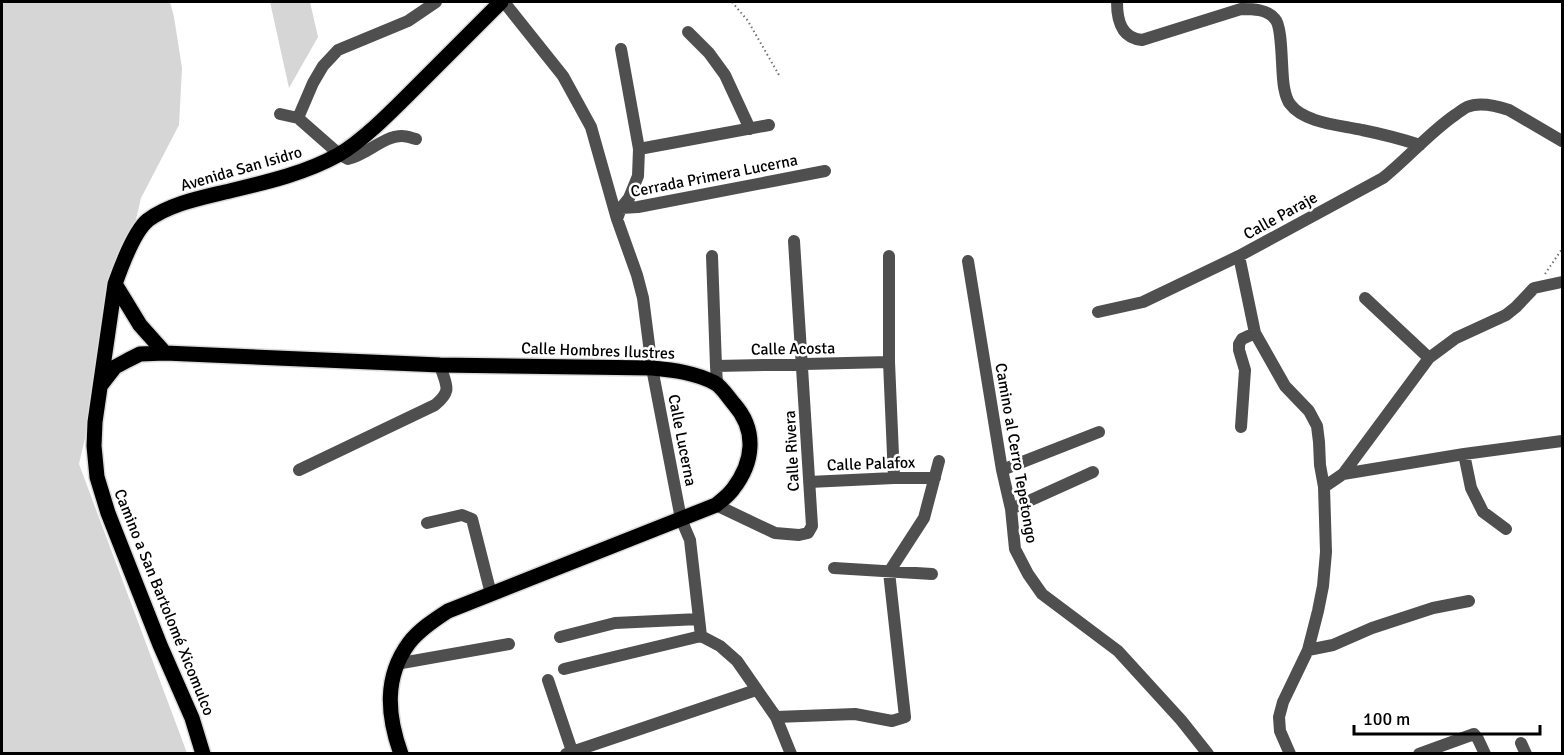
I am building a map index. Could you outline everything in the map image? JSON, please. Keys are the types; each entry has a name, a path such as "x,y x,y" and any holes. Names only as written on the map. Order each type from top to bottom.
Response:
{"main road":[{"name":"Avenida San Isidro","path":"115,284 130,246 147,221 170,208 284,176 339,154 390,113 502,2"},
{"path":"115,284 140,325 165,353"},
{"name":"Camino a San Bartolomé Xicomulco","path":"115,284 95,422 94,446 97,477 108,513 160,645 192,718 203,753"},
{"name":"Calle Hombres Ilustres","path":"101,385 115,368 128,360 140,354 165,353 440,365 652,368 680,370 717,384 739,410 749,429 750,450 745,470 732,490 717,505 448,611 427,625 410,642 396,664 389,699 392,727 401,753"}],"street":[{"path":"298,118 313,83 323,66 338,50 408,21 436,2"},
{"name":"Calle Lucerna","path":"502,2 563,76 591,127 619,214 643,298 652,368 681,519 690,540 701,636"},
{"path":"1117,2 1120,25 1133,39 1142,40 1241,9 1266,12 1276,19 1280,29 1281,74 1285,94 1289,103 1298,111 1328,124 1420,145"},
{"path":"688,32 709,53 725,75 750,129"},
{"path":"619,214 638,176 639,149 621,49"},
{"name":"Calle Paraje","path":"1290,753 1280,731 1279,717 1283,702 1308,650 1323,586 1326,552 1324,487 1317,426 1309,411 1285,386 1255,333 1239,256 1383,178 1401,164 1442,124 1467,106 1499,106 1563,141"},
{"path":"280,114 298,118 339,154 348,159 356,157 385,140 401,136 416,139"},
{"path":"639,149 769,126"},
{"path":"1549,132 1563,126"},
{"name":"Cerrada Primera Lucerna","path":"619,214 638,207 825,171"},
{"name":"Calle Rivera","path":"717,505 775,534 808,533 812,525 794,241"},
{"path":"712,256 717,384"},
{"path":"889,256 889,362 894,478"},
{"path":"1098,312 1143,302 1239,256"},
{"name":"Camino al Cerro Tepetongo","path":"968,261 1002,470 1011,509 1015,549 1042,594 1118,651 1208,753"},
{"path":"1324,487 1343,474 1429,358 1456,338 1506,315 1534,288 1563,282"},
{"path":"1365,298 1429,358"},
{"path":"1241,427 1245,370 1239,344 1242,339 1255,333"},
{"name":"Calle Acosta","path":"716,366 889,362"},
{"path":"299,470 435,405 446,396 447,391 440,365"},
{"path":"1002,470 1099,432"},
{"path":"1343,474 1464,454 1563,441"},
{"path":"1464,454 1471,488 1483,512 1506,529"},
{"path":"776,717 855,714 892,722 905,717 889,572 924,518 939,461"},
{"path":"1011,509 1093,472"},
{"name":"Calle Palafox","path":"809,482 935,478"},
{"path":"426,523 462,515 472,519 491,594"},
{"path":"834,568 932,574"},
{"path":"1308,650 1333,645 1372,628 1433,608 1469,601"},
{"path":"560,637 615,623 699,619"},
{"path":"564,669 701,636 720,646 737,661 776,717 791,753"},
{"path":"396,664 509,644"},
{"path":"548,680 569,752 756,690"},
{"path":"1419,753 1474,734 1485,753"}],"path":[{"path":"732,2 748,21 779,75"},
{"path":"1534,288 1563,249"}],"shaded area":[{"path":"2,2 170,2 174,17 182,68 179,125 141,198 79,464 187,753 2,753"},
{"path":"270,2 310,2 318,37 289,88"}]}
